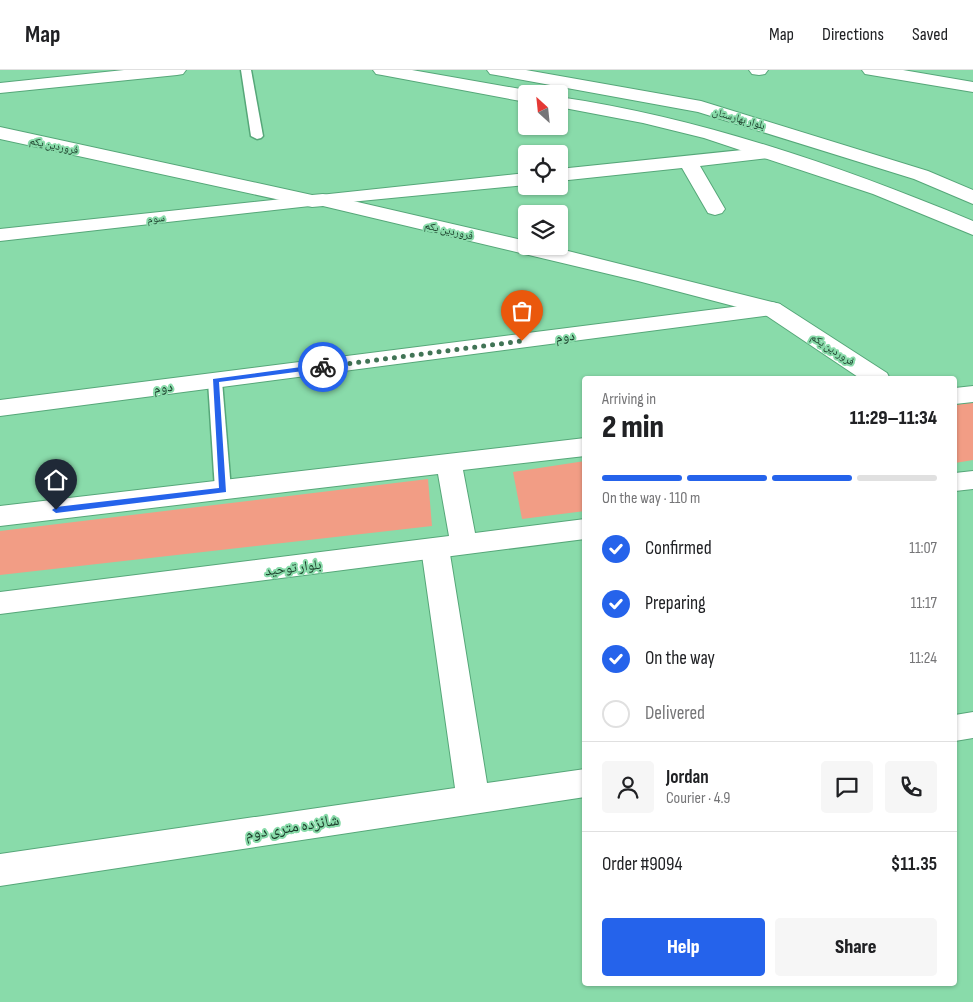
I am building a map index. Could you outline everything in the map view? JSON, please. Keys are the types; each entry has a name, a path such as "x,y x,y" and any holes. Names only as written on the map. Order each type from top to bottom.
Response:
{"street":[{"path":"0,72 24,70"},
{"path":"0,88 177,70"},
{"path":"382,70 420,73 518,94"},
{"name":"بلوار بهارستان","path":"496,70 702,107 921,175 973,198"},
{"path":"871,70 973,87"},
{"name":"بلوار بهارستان","path":"568,104 643,117 711,134 880,190 973,229"},
{"name":"فروردین یکم","path":"0,133 317,201 643,276 772,309 873,376"},
{"path":"568,174 770,153"},
{"path":"688,162 715,209"},
{"path":"317,201 518,180"},
{"name":"سوم","path":"0,235 317,201"},
{"name":"دوم","path":"0,408 772,309"},
{"path":"957,396 973,394"},
{"path":"0,516 582,447"},
{"path":"449,463 464,545"},
{"path":"957,482 973,480"},
{"name":"بلوار توحید","path":"0,603 582,529"},
{"path":"435,548 474,799"},
{"path":"957,728 973,725"},
{"name":"شانزده متری دوم","path":"0,870 582,783"}],"lane":[{"path":"246,70 257,136"},
{"path":"215,381 223,490"}],"shaded area":[{"path":"973,402 973,460 957,463 957,405"},
{"path":"582,461 582,511 522,519 513,472"},
{"path":"428,479 432,526 0,575 0,531"}],"way so far":[{"path":"323,367 522,341"}],"route":[{"path":"56,510 223,490 215,381 323,367"}]}
